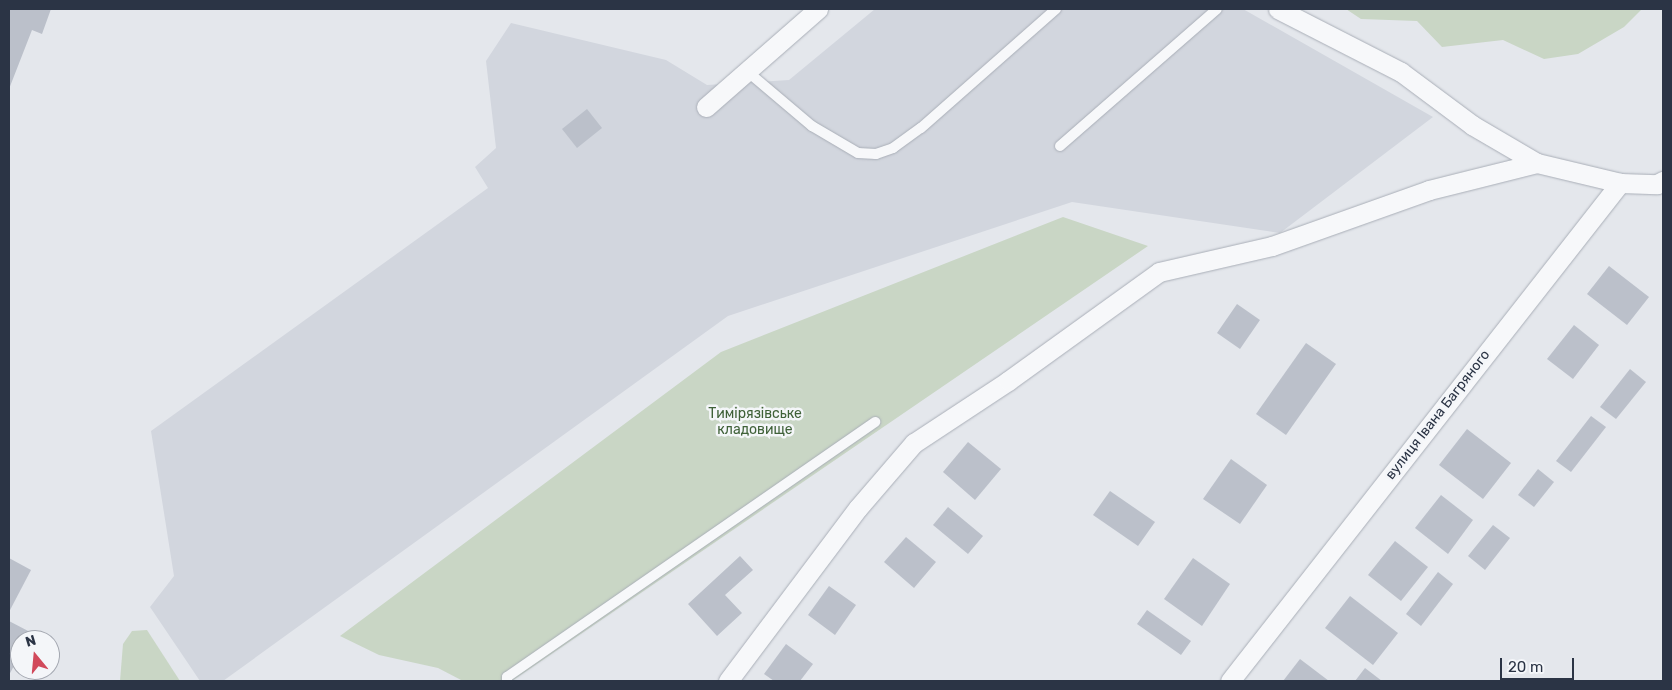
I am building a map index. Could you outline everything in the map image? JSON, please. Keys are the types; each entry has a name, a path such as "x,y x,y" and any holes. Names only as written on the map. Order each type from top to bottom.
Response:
{"street":[{"path":"706,107 818,9"},
{"path":"1278,9 1401,72 1472,125 1537,163 1620,183 1657,184 1663,181"},
{"path":"728,681 858,508 914,443 1008,381 1159,272 1272,246 1429,190 1537,163"},
{"name":"вулиця Івана Багряного","path":"1230,681 1620,183"}],"lane":[{"path":"748,72 812,126 858,153 876,154 893,148 921,128 1056,9"},
{"path":"1060,146 1217,9"},
{"path":"507,681 507,677 875,422"}],"shaded area":[{"path":"875,9 1243,9 1433,117 1280,233 1072,202 728,316 223,681 200,681 150,607 174,576 151,431 488,188 475,167 496,148 486,61 511,23 666,60 707,85 789,80"}],"green space":[{"path":"1346,9 1642,9 1624,27 1578,54 1544,59 1503,40 1442,47 1417,21 1361,19"},
{"name":"Тимірязівське кладовище","path":"1063,217 1148,246 512,681 463,681 438,668 379,655 340,636 721,352"},
{"path":"147,630 180,681 120,681 123,644 132,631"}],"building":[{"path":"9,9 51,9 42,34 32,30 9,89"},
{"path":"587,109 602,128 577,148 562,129"},
{"path":"1609,266 1649,297 1627,325 1587,294"},
{"path":"1237,304 1260,320 1240,349 1217,333"},
{"path":"1574,325 1599,345 1573,379 1547,359"},
{"path":"1306,343 1336,364 1286,435 1256,414"},
{"path":"1630,369 1646,382 1616,419 1600,407"},
{"path":"1591,416 1606,427 1571,472 1556,461"},
{"path":"1467,429 1511,463 1483,499 1439,465"},
{"path":"968,442 1001,469 975,500 943,472"},
{"path":"1231,459 1267,485 1240,524 1203,499"},
{"path":"1538,469 1554,482 1534,507 1518,495"},
{"path":"1110,491 1155,522 1138,546 1093,515"},
{"path":"1441,495 1473,520 1448,554 1415,528"},
{"path":"948,507 983,536 968,554 933,525"},
{"path":"1493,525 1510,538 1485,570 1468,556"},
{"path":"906,537 936,562 914,588 884,562"},
{"path":"1395,541 1428,567 1401,601 1368,575"},
{"path":"740,556 753,570 725,595 742,613 717,636 688,604"},
{"path":"9,558 31,570 9,612"},
{"path":"1193,558 1230,584 1202,626 1164,599"},
{"path":"1438,572 1453,584 1421,626 1406,614"},
{"path":"829,586 856,605 835,635 808,615"},
{"path":"1350,596 1398,633 1373,665 1325,628"},
{"path":"1147,610 1191,641 1181,655 1137,624"},
{"path":"9,621 26,630 10,630 9,675"},
{"path":"786,644 813,664 800,681 774,681 764,674"},
{"path":"1300,659 1329,681 1283,681"},
{"path":"1365,668 1382,681 1355,681"}]}
